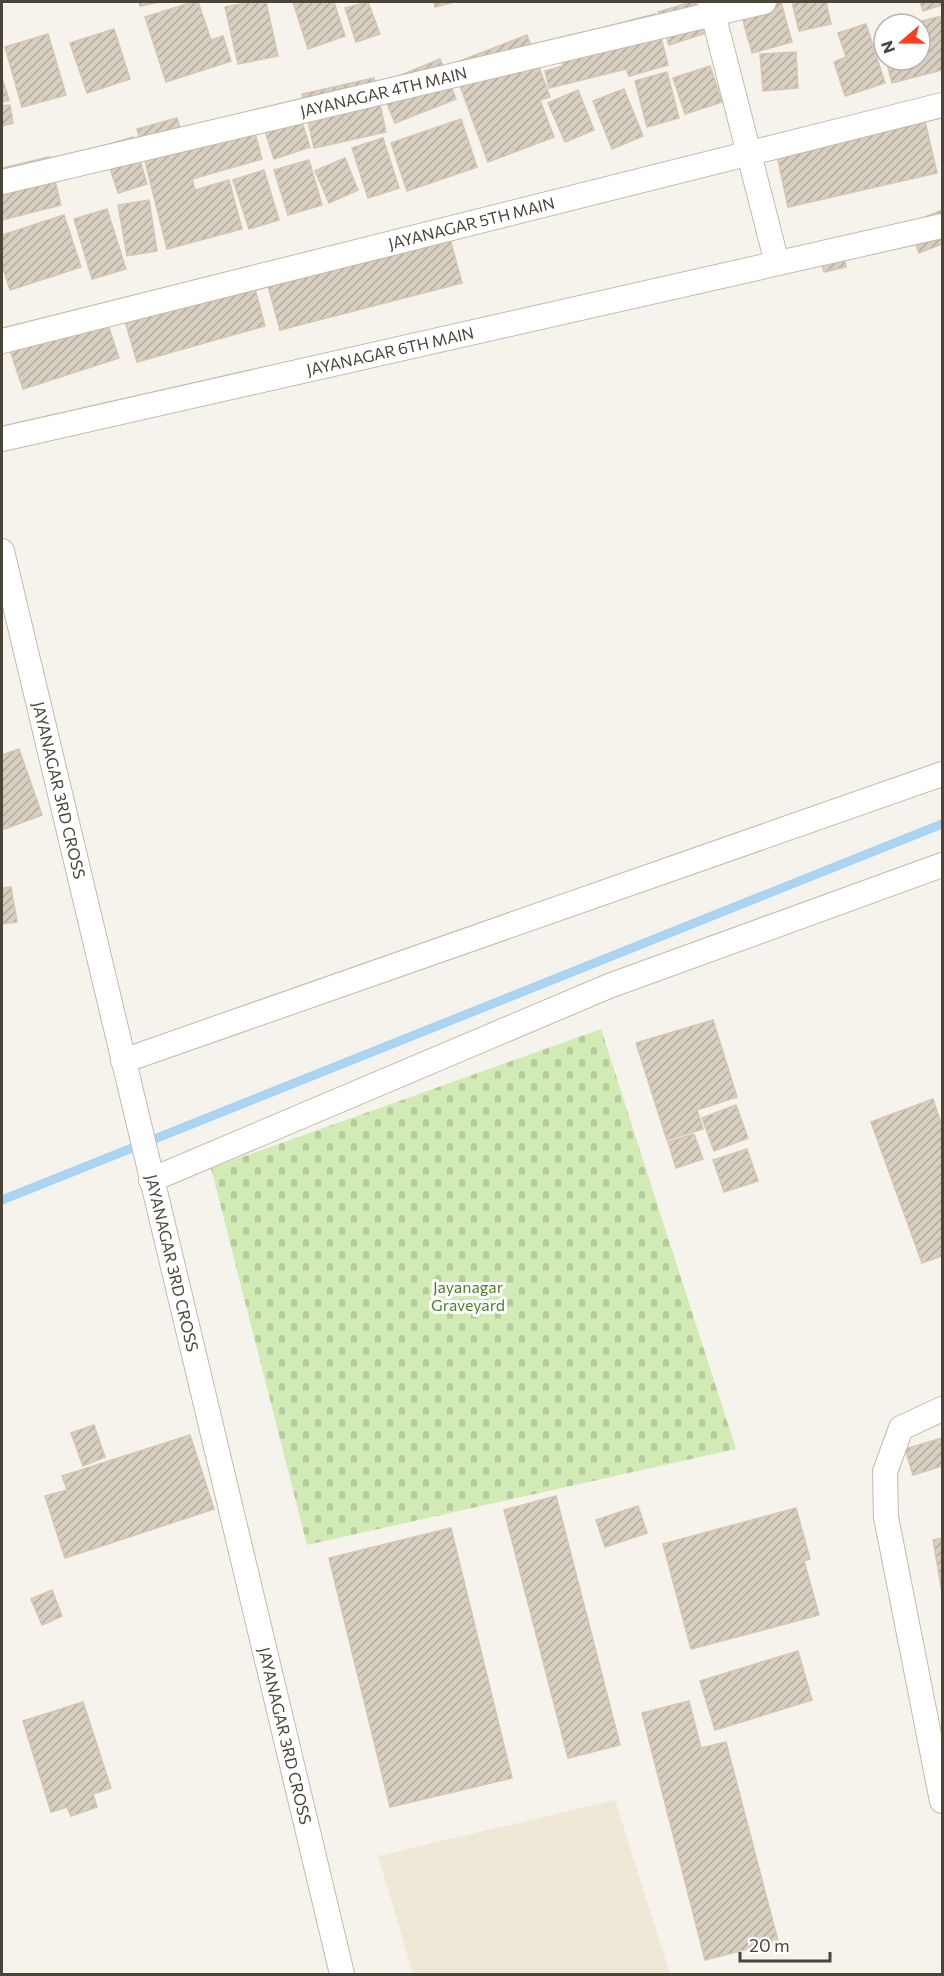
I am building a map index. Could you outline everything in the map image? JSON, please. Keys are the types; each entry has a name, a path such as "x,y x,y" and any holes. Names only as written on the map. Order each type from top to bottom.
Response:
{"street":[{"name":"JAYANAGAR 4TH MAIN","path":"2,182 711,8 765,2"},
{"path":"711,8 777,263"},
{"name":"JAYANAGAR 5TH MAIN","path":"2,341 942,105"},
{"name":"JAYANAGAR 6TH MAIN","path":"2,439 942,226"},
{"name":"JAYANAGAR 3RD CROSS","path":"2,551 342,1974"},
{"path":"123,1061 942,774"},
{"path":"151,1180 609,986 942,865"},
{"path":"942,1409 901,1428 885,1472 886,1517 939,1769 942,1801"}],"shaded area":[{"path":"615,1800 670,1974 413,1974 378,1856"}],"green space":[{"name":"Jayanagar Graveyard","path":"601,1029 736,1449 307,1545 211,1168"}],"building":[{"path":"139,2 159,2 140,6"},
{"path":"198,2 211,40 223,36 231,61 166,82 145,17"},
{"path":"250,2 266,2 278,56 238,64 225,7"},
{"path":"293,2 334,2 345,36 308,49"},
{"path":"368,2 380,34 356,42 345,8"},
{"path":"434,2 454,2 435,7"},
{"path":"695,2 706,33 669,45 658,12"},
{"path":"738,2 781,2 792,42 752,53"},
{"path":"792,2 826,2 831,24 799,31"},
{"path":"920,2 942,2 942,5 923,11"},
{"path":"655,14 668,65 629,76 626,69 549,88 545,71 563,66 556,40"},
{"path":"942,16 942,70 892,83 889,72 932,72 932,18"},
{"path":"866,24 872,43 872,72 881,72 885,83 845,96 834,62 846,57 838,33"},
{"path":"114,29 130,79 87,93 70,43"},
{"path":"48,34 66,95 22,107 5,47"},
{"path":"527,35 550,97 540,100 554,137 488,162 452,64"},
{"path":"796,52 798,88 763,91 760,54"},
{"path":"440,59 456,99 395,123 379,84"},
{"path":"710,66 722,102 685,114 673,78"},
{"path":"667,72 679,118 647,127 635,81"},
{"path":"2,78 9,100 2,102"},
{"path":"374,78 386,132 314,148 302,94"},
{"path":"624,89 643,136 612,149 593,101"},
{"path":"578,90 594,130 565,142 548,103"},
{"path":"10,105 13,123 2,126 2,106"},
{"path":"299,113 310,147 274,159 263,125"},
{"path":"923,113 937,173 788,207 775,146"},
{"path":"250,115 262,159 192,179 195,190 229,180 242,229 167,249 137,129 177,118 182,134"},
{"path":"461,119 477,167 407,191 391,143"},
{"path":"133,137 147,184 118,193 103,146"},
{"path":"383,138 399,188 368,198 352,148"},
{"path":"49,157 61,205 2,220 2,168"},
{"path":"345,158 358,190 329,203 315,171"},
{"path":"309,160 322,205 288,215 274,170"},
{"path":"264,170 279,220 249,229 233,180"},
{"path":"149,200 157,251 127,256 118,205"},
{"path":"107,209 126,269 92,279 74,219"},
{"path":"942,210 942,244 919,253 908,224"},
{"path":"64,215 81,267 10,290 2,265 2,235"},
{"path":"448,231 462,283 280,330 264,271"},
{"path":"842,249 846,267 824,272 819,254"},
{"path":"249,267 265,326 137,362 120,304"},
{"path":"101,304 119,358 23,389 5,335"},
{"path":"19,749 42,815 2,830 2,755"},
{"path":"11,887 17,922 2,924 2,888"},
{"path":"713,1020 737,1097 697,1110 703,1129 667,1140 636,1043"},
{"path":"933,1099 942,1126 942,1256 922,1263 871,1122"},
{"path":"736,1105 748,1138 714,1151 702,1118"},
{"path":"694,1134 703,1159 676,1168 668,1142"},
{"path":"747,1149 758,1181 724,1192 713,1160"},
{"path":"94,1425 105,1457 83,1466 71,1433"},
{"path":"190,1435 214,1509 65,1558 45,1496 67,1490 62,1476"},
{"path":"942,1438 942,1466 913,1475 905,1449"},
{"path":"556,1496 620,1745 568,1758 504,1510"},
{"path":"638,1506 647,1533 605,1547 596,1520"},
{"path":"796,1508 810,1559 804,1561 819,1615 691,1649 663,1544"},
{"path":"451,1528 512,1778 390,1807 329,1558"},
{"path":"942,1538 942,1592 933,1540"},
{"path":"52,1590 62,1616 42,1625 31,1599"},
{"path":"798,1651 812,1700 715,1730 700,1681"},
{"path":"689,1701 701,1748 726,1742 778,1941 705,1960 642,1713"},
{"path":"83,1702 111,1788 93,1794 97,1807 71,1816 67,1807 51,1812 23,1721"}],"waterway":[{"path":"2,1200 942,824"}]}
